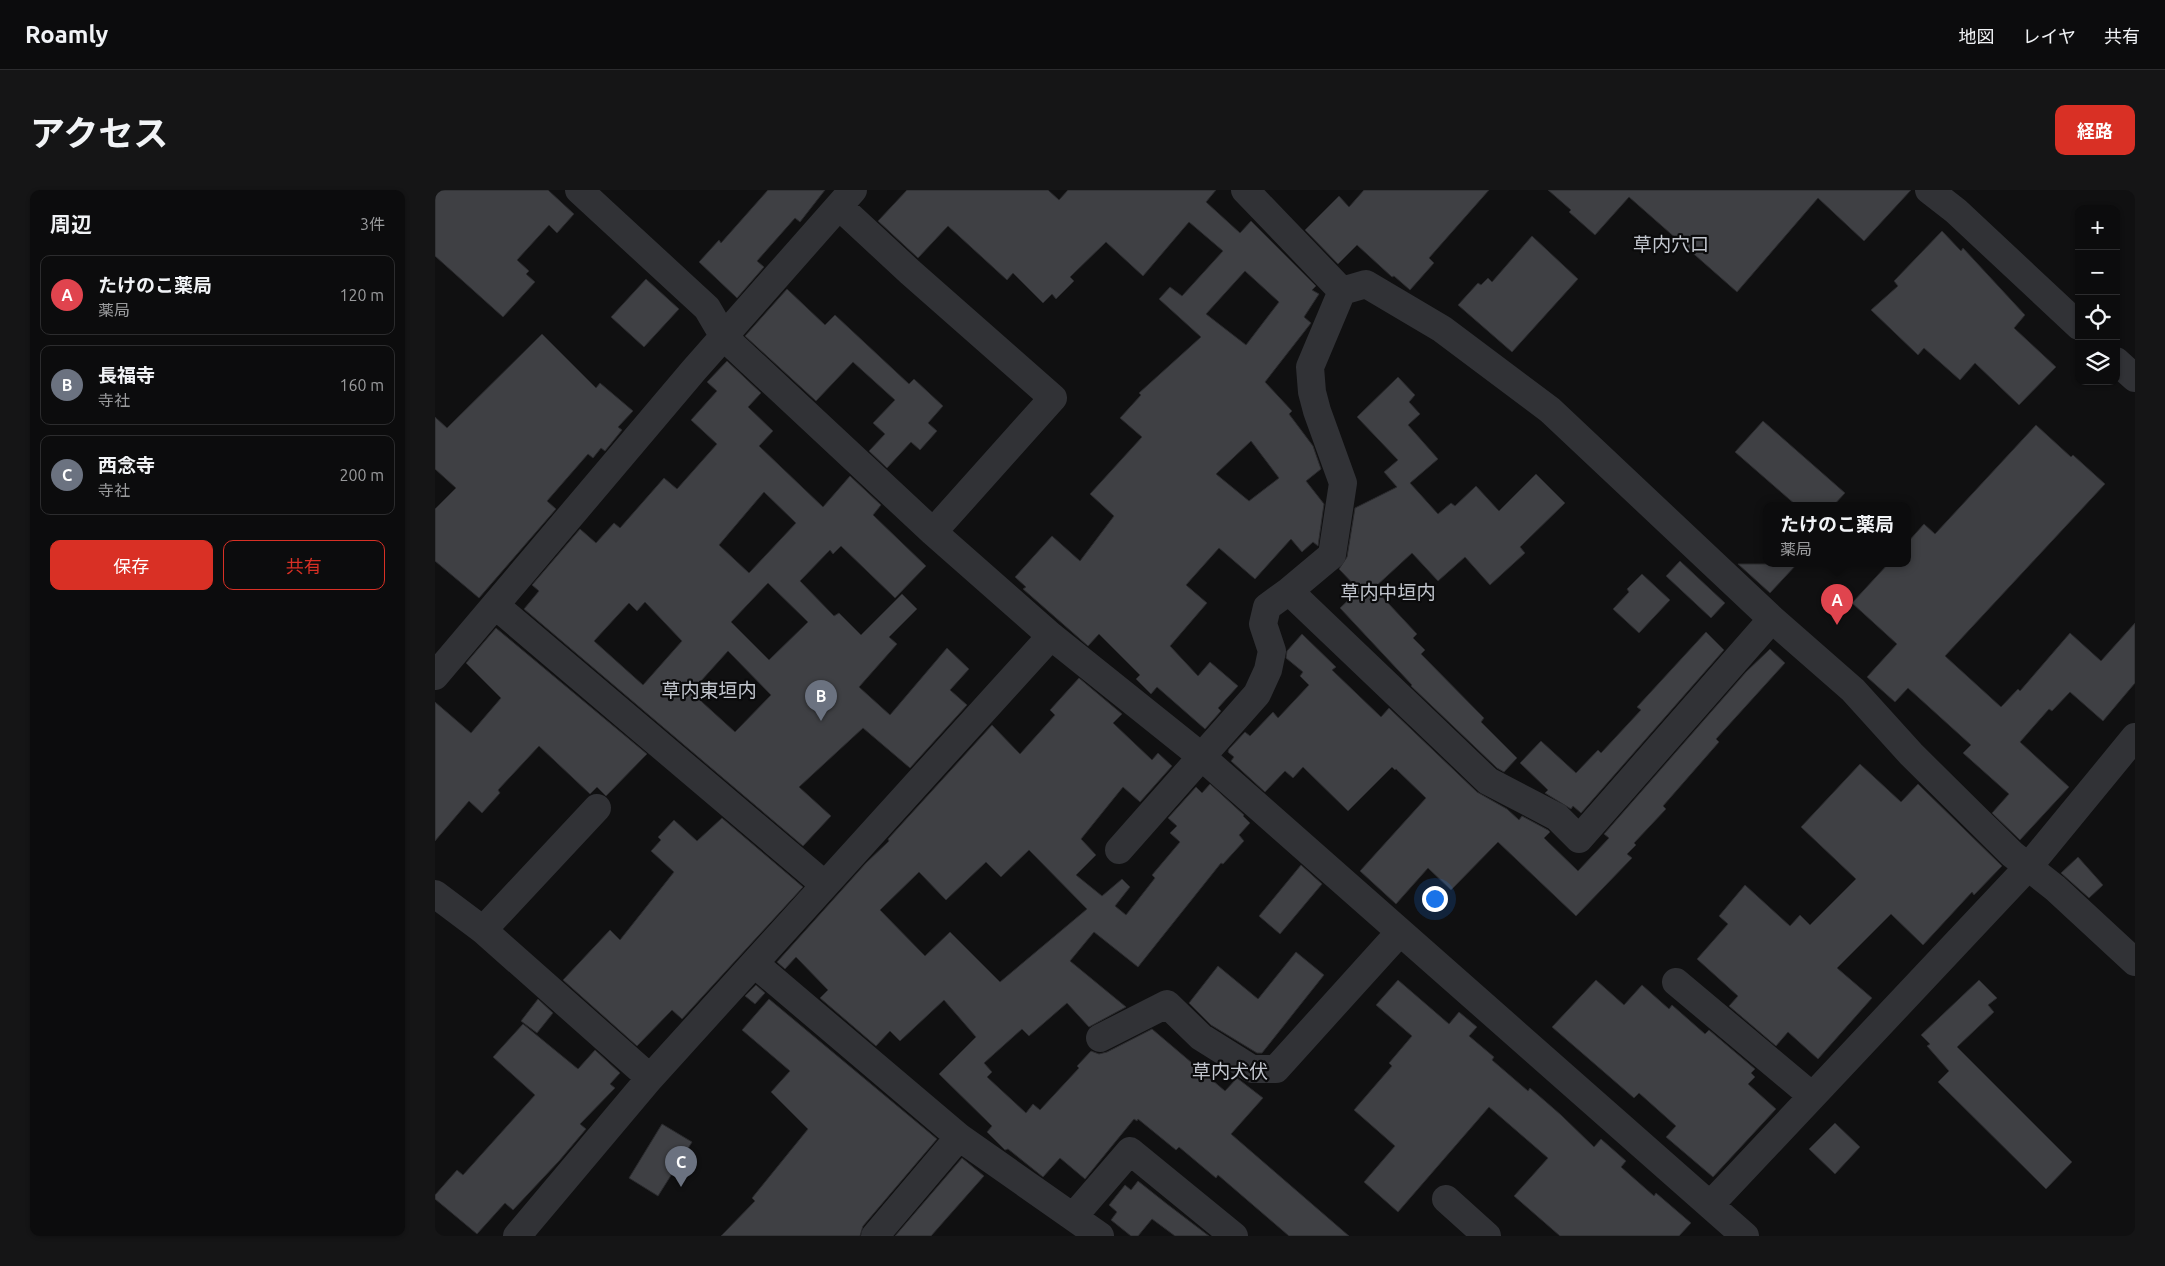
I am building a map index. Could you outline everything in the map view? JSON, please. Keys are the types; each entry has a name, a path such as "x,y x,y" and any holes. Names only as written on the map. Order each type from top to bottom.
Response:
{"street":[{"path":"579,190 707,308 724,337 933,532 1051,636 1202,757 1400,932 1723,1224 1812,1096 2029,866 2135,737"},
{"path":"1245,190 1342,291"},
{"path":"1929,190 1955,211 2075,322"},
{"path":"435,676 724,337 847,198 910,272 1053,398 933,532"},
{"path":"1342,291 1366,284 1442,329 1550,410 1772,619 1853,690 1911,754 2012,854 2029,866 2135,962"},
{"path":"1119,850 1257,694 1268,670 1272,651 1263,624 1267,607 1332,555 1343,483 1317,411 1312,392 1310,367 1342,291"},
{"path":"2120,365 2135,378"},
{"path":"1289,591 1488,781 1557,817 1579,839 1772,619"},
{"path":"495,605 825,885"},
{"path":"517,1236 650,1078 1051,636"},
{"path":"483,930 597,808"},
{"path":"435,894 483,930 650,1078"},
{"path":"1101,1038 1167,1004 1201,1038 1252,1070 1276,1069 1400,932"},
{"path":"755,964 959,1137 1100,1236"},
{"path":"1676,982 1812,1096"},
{"path":"875,1236 959,1137"},
{"path":"1073,1217 1130,1151 1234,1236"},
{"path":"1445,1199 1487,1236"}],"building":[{"path":"435,190 548,190 574,214 557,233 549,225 517,260 529,271 526,274 535,282 503,317 435,256"},
{"path":"768,190 825,190 800,222 795,218 757,261 764,267 737,298 699,262 719,240 721,243"},
{"path":"907,190 1048,190 1059,200 1068,190 1216,190 1206,202 1240,233 1251,221 1316,286 1312,290 1319,294 1304,317 1311,323 1265,382 1292,411 1289,414 1313,446 1321,469 1306,481 1324,504 1318,546 1313,542 1302,552 1291,539 1255,579 1219,548 1186,585 1207,603 1170,646 1198,676 1210,662 1238,686 1218,708 1221,711 1205,729 1157,687 1151,694 1136,679 1140,675 1099,634 1088,646 1023,589 1026,587 1015,577 1052,536 1080,561 1114,516 1090,494 1142,437 1120,418 1141,395 1139,393 1201,337 1159,299 1170,287 1182,296 1223,251 1189,222 1143,276 1106,242 1070,277 1074,281 1056,299 1052,294 1043,303 1013,273 1007,280 948,226 918,258 878,221","holes":["1245,271 1279,302 1246,345 1206,314","1251,441 1279,478 1249,501 1216,474"]},
{"path":"1364,190 1489,190 1429,258 1434,263 1410,290 1394,276 1392,277 1357,245 1338,264 1305,230 1339,196 1349,207"},
{"path":"1548,190 1911,190 1864,241 1818,198 1737,292 1629,197 1595,235"},
{"path":"1942,231 1961,251 1963,248 2025,315 2014,328 2056,367 2019,405 1975,363 1960,380 1924,348 1918,355 1871,310 1898,286 1894,281"},
{"path":"1532,236 1578,279 1512,352 1458,305 1478,283 1481,285 1488,278 1492,282"},
{"path":"646,279 679,309 644,347 611,317"},
{"path":"787,289 825,325 835,315 909,384 914,379 943,406 928,423 937,431 920,450 911,442 887,468 869,451 885,434 873,423 895,400 853,362 816,401 745,336"},
{"path":"542,334 596,388 600,383 633,411 618,427 622,430 605,451 601,448 593,458 588,454 547,501 556,509 479,598 435,561 435,509 456,488 435,469 435,417 447,428"},
{"path":"727,361 761,393 748,407 773,431 759,446 823,507 850,476 881,505 873,515 926,566 895,598 841,546 833,554 830,550 800,581 834,616 839,613 861,635 902,594 917,609 889,637 897,644 859,687 890,715 947,648 969,669 950,690 967,705 910,768 863,728 799,787 831,816 803,846 524,609 539,591 532,585 580,529 596,543 614,523 620,528 664,478 677,489 717,444 691,420 717,391 707,382","holes":["764,492 796,523 749,573 719,545","768,583 808,622 769,660 731,622","645,602 682,641 643,685 594,641 629,603 637,611","728,651 771,695 735,732 691,692"]},
{"path":"1398,377 1415,395 1409,402 1420,414 1408,425 1438,459 1410,483 1438,514 1451,503 1455,506 1476,486 1499,511 1536,474 1565,503 1520,547 1525,553 1490,585 1465,557 1438,581 1412,553 1374,588 1417,634 1413,638 1425,650 1421,654 1484,718 1481,722 1517,758 1504,772 1497,768 1411,686 1340,608 1359,590 1339,569 1347,557 1355,508 1397,487 1384,472 1398,460 1357,417"},
{"path":"1763,421 1845,493 1837,502 1792,502 1735,452"},
{"path":"2036,425 2071,457 2073,455 2105,484 1945,656 2001,707 2018,689 2020,691 2070,633 2101,661 2135,623 2135,683 2103,721 2070,692 2052,711 2049,709 2020,742 2069,787 2020,840 1992,813 2009,794 1963,753 1971,745 1908,688 1895,702 1867,677 1897,644 1852,603 1885,567 1911,567 1911,539 1924,524 1935,534"},
{"path":"1680,561 1725,603 1711,618 1666,576"},
{"path":"1738,564 1763,564 1763,567 1794,567 1770,593"},
{"path":"1642,574 1670,600 1639,633 1613,609 1629,592 1627,589"},
{"path":"496,628 647,754 606,796 597,787 590,794 539,746 498,790 500,793 482,813 469,801 435,841 435,702 471,733 501,698 466,663"},
{"path":"1706,632 1724,650 1581,813 1573,806 1571,809 1545,793 1548,790 1520,763 1541,741 1576,773 1598,750 1601,753 1641,710 1637,707"},
{"path":"1302,634 1336,667 1332,670 1381,717 1389,708 1477,792 1507,809 1519,820 1522,816 1548,830 1550,832 1544,838 1578,871 1609,838 1604,834 1746,672 1770,649 1785,663 1716,739 1719,742 1663,806 1666,809 1634,843 1636,845 1627,854 1632,858 1576,916 1498,842 1451,890 1428,868 1396,904 1360,871 1426,798 1396,769 1392,767 1348,811 1303,767 1293,778 1285,771 1265,792 1231,761 1234,757 1228,752 1229,749 1245,732 1250,736 1273,712 1278,718 1309,685 1300,676 1303,672 1286,658 1287,651"},
{"path":"1079,678 1122,714 1113,723 1152,760 1158,753 1172,766 1140,802 1123,787 1081,839 1096,855 1076,875 1102,896 1122,879 1130,887 1115,906 1126,915 1155,878 1152,875 1180,842 1170,833 1177,826 1168,818 1196,787 1202,793 1210,784 1244,815 1250,823 1239,835 1244,841 1223,864 1221,863 1138,967 1094,932 1070,961 1126,1007 1089,1027 1067,1003 1029,1036 1022,1029 984,1063 992,1072 987,1077 1026,1113 1033,1104 1040,1110 1079,1068 1077,1066 1091,1051 1099,1054 1107,1052 1152,1029 1225,1091 1237,1078 1263,1098 1231,1134 1349,1236 1289,1236 1218,1175 1216,1178 1179,1147 1176,1150 1138,1119 1137,1121 1134,1119 1085,1179 1060,1158 1043,1177 1008,1149 1005,1150 987,1132 992,1126 939,1074 976,1037 944,1000 900,1041 890,1031 876,1046 820,998 828,990 796,957 785,969 777,962 866,863 889,841 888,839 992,725 1020,754 1055,715 1050,710","holes":["1029,850 1087,909 1000,982 950,932 925,956 880,910 919,872 946,900 986,862 1001,877"]},
{"path":"1860,764 1901,802 1918,784 2002,866 1974,895 1972,892 1923,945 1891,914 1837,968 1872,998 1818,1059 1788,1032 1776,1046 1729,1006 1738,996 1697,959 1728,924 1719,916 1745,885 1790,926 1800,915 1810,925 1856,879 1801,827"},
{"path":"722,818 803,887 682,1019 672,1010 637,1046 563,980 610,930 620,940 674,872 651,851 661,840 658,837 674,820 697,841"},
{"path":"2078,857 2103,885 2089,898 2061,873"},
{"path":"1301,865 1322,884 1280,934 1259,916"},
{"path":"1296,952 1324,975 1262,1053 1257,1053 1211,1025 1189,1003 1218,966 1258,999"},
{"path":"1398,980 1449,1024 1459,1012 1477,1027 1469,1036 1494,1057 1492,1060 1528,1091 1530,1088 1594,1147 1601,1139 1626,1161 1621,1167 1654,1196 1656,1193 1691,1223 1679,1236 1560,1236 1514,1196 1548,1158 1489,1107 1398,1212 1364,1182 1395,1146 1354,1110 1392,1066 1389,1063 1412,1036 1376,1005"},
{"path":"1596,980 1624,1005 1642,985 1669,1009 1672,1005 1705,1034 1709,1030 1755,1069 1751,1073 1755,1077 1748,1084 1776,1109 1713,1177 1666,1137 1676,1126 1639,1093 1634,1098 1552,1027"},
{"path":"1979,980 1997,998 1988,1005 1994,1012 1957,1047 2072,1162 2046,1189 1938,1082 1949,1071 1927,1046 1930,1044 1921,1035"},
{"path":"756,985 765,993 755,1004 745,996"},
{"path":"538,999 553,1013 537,1033 521,1021"},
{"path":"769,999 937,1139 863,1226 860,1236 721,1236 755,1201 752,1198 808,1129 771,1092 790,1071 742,1030"},
{"path":"523,1024 578,1069 595,1050 620,1073 610,1084 615,1088 580,1124 586,1129 559,1161 513,1210 505,1203 477,1234 435,1199 435,1195 457,1170 463,1175 535,1095 493,1057"},
{"path":"1835,1123 1860,1147 1835,1174 1809,1149"},
{"path":"662,1124 692,1142 658,1196 629,1178"},
{"path":"962,1158 984,1176 931,1236 895,1236"},
{"path":"1138,1181 1209,1236 1175,1236 1152,1219 1138,1236 1131,1236 1111,1220 1117,1212 1109,1205 1125,1185 1131,1190"}],"place":[{"name":"たけのこ薬局","path":"1837,625"},
{"name":"長福寺","path":"821,721"},
{"name":"西念寺","path":"681,1187"}],"district":[{"name":"草内穴口","path":"1671,244"},
{"name":"草内中垣内","path":"1388,592"},
{"name":"草内東垣内","path":"709,690"},
{"name":"草内犬伏","path":"1230,1071"}]}
